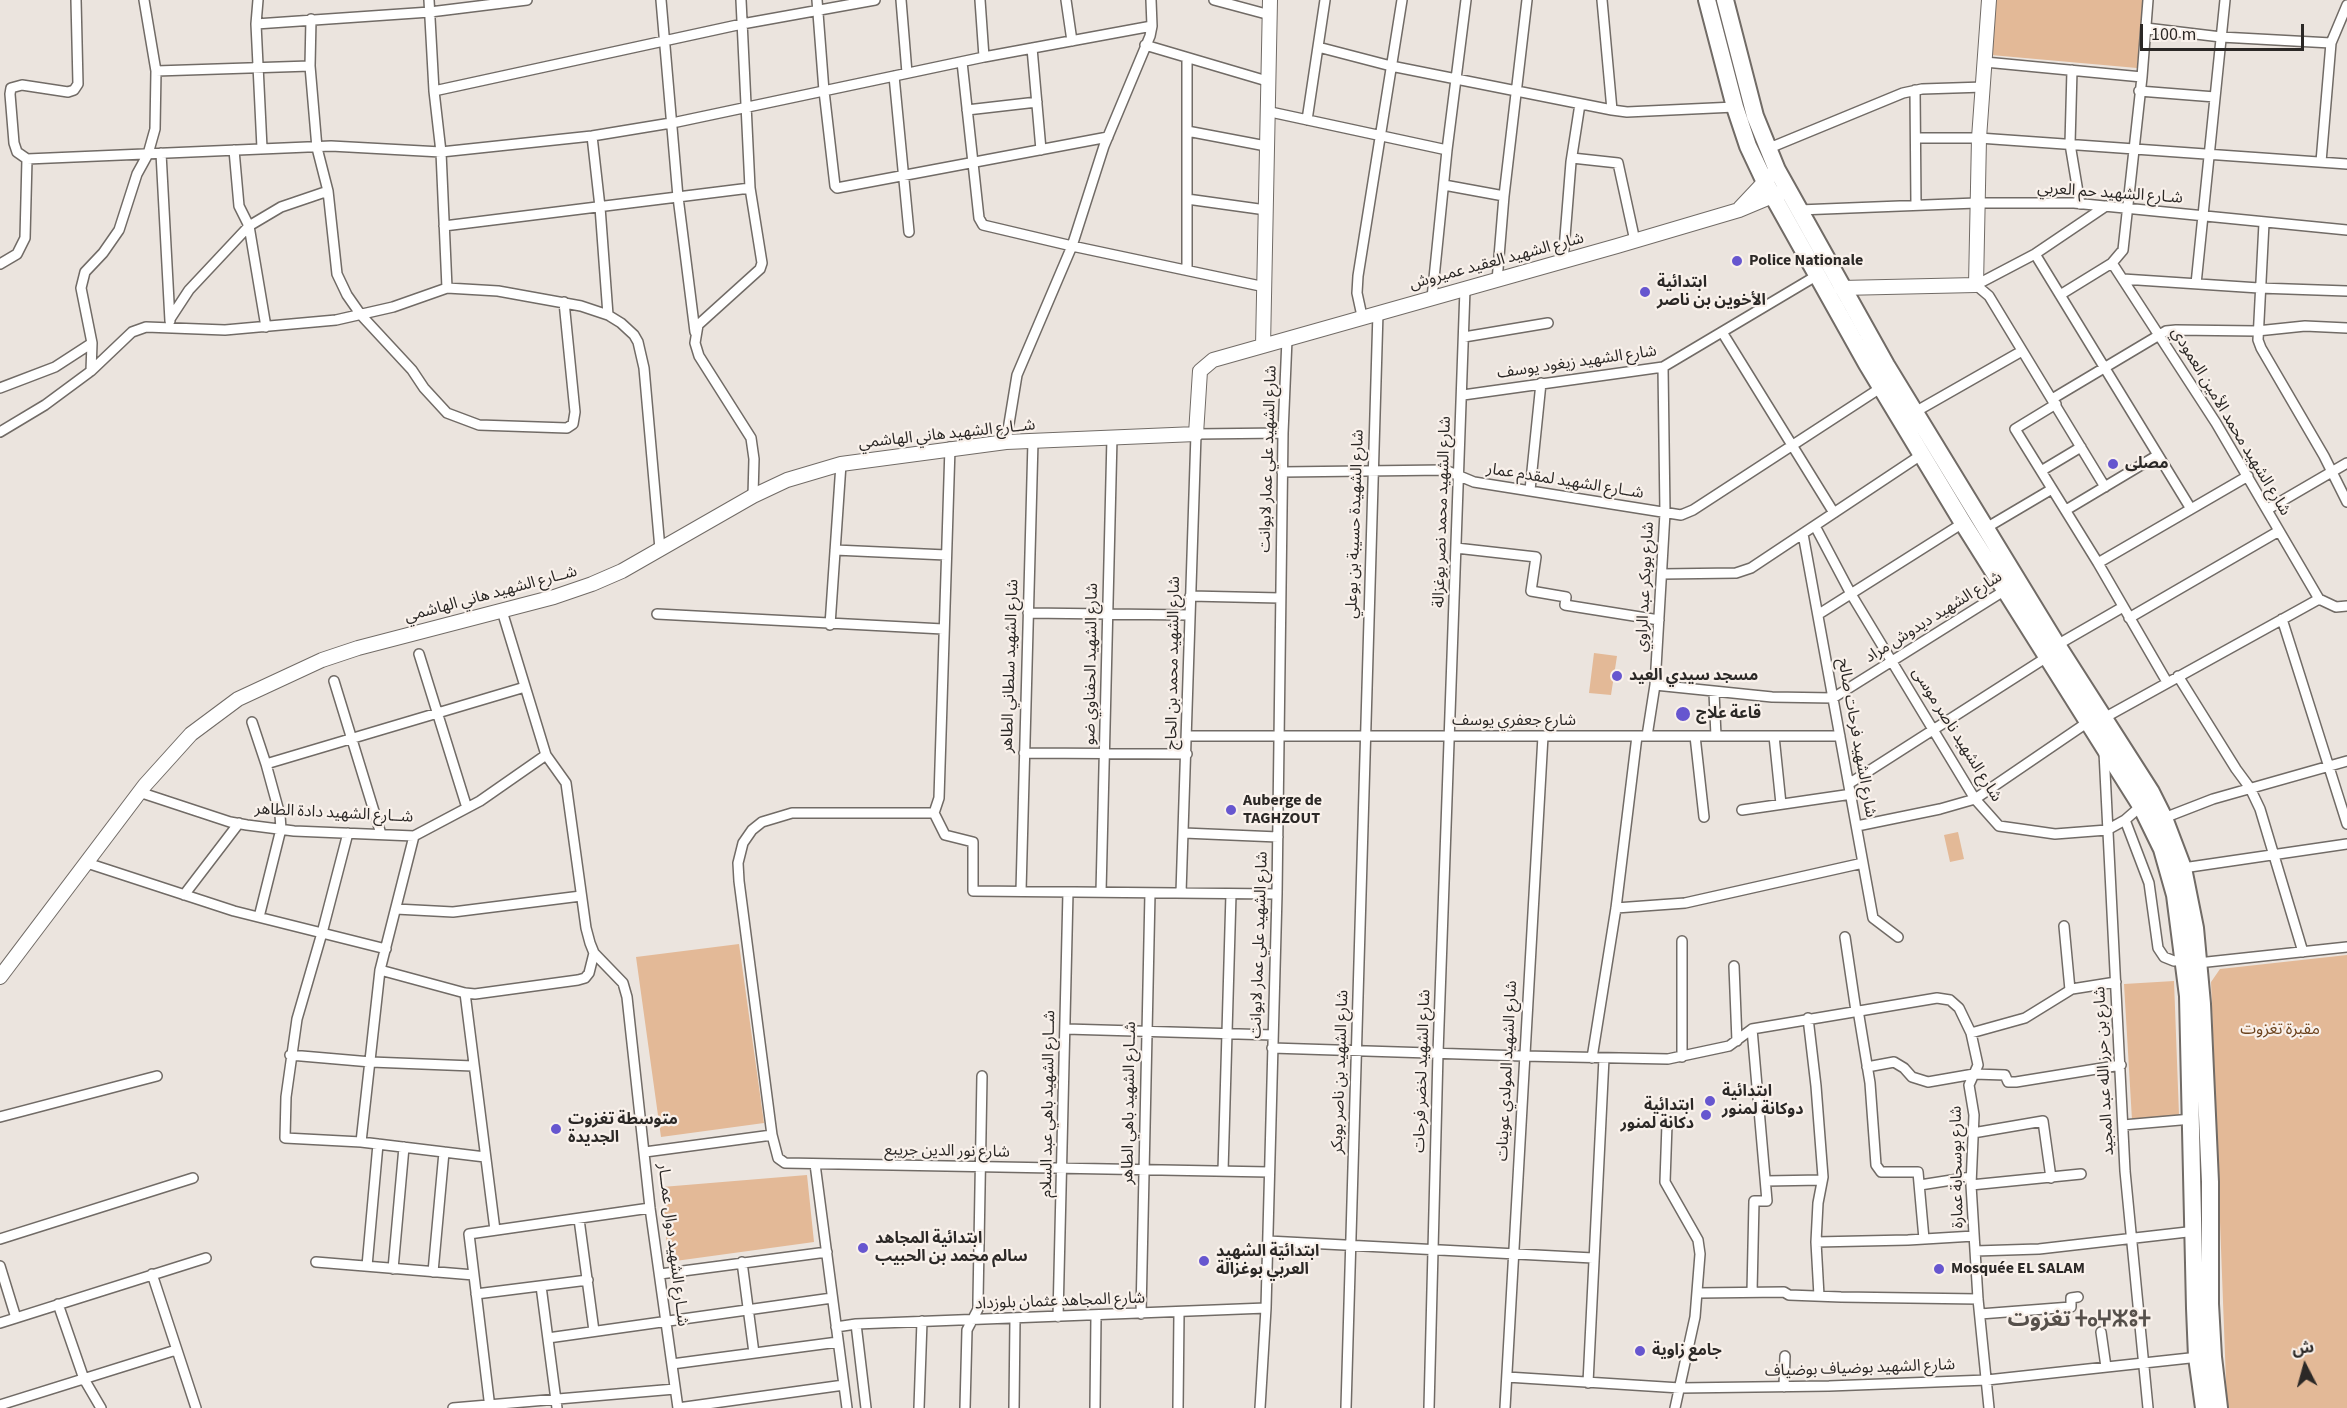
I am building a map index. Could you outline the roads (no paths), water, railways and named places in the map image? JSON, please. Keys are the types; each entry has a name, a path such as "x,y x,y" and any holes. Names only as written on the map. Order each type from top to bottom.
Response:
{"highway":[{"path":"1707,0 1735,107 1751,153 1770,175 1780,193 1815,276 1888,383 1915,412 1986,528 2012,586"},
{"path":"1725,0 1755,116 1767,150 1770,175"},
{"path":"1780,193 1799,210 1841,288 1921,455 1963,523 2012,586 2110,742 2153,829 2168,866 2192,961 2211,1230 2204,1408"},
{"path":"2110,742 2131,758 2164,818 2182,868 2195,928 2192,961 2194,1232 2205,1357 2219,1408"}],"street":[{"path":"76,0 78,84 74,90 68,92 21,85 11,88 14,143 17,152 27,159 331,146 441,152 592,136 671,123 984,57 1152,26"},
{"path":"91,371 92,343 81,288 85,272 103,253 118,230 137,174 148,154 155,129 156,71 144,0"},
{"path":"258,0 256,24 262,148"},
{"path":"429,0 434,91 441,152 447,288"},
{"path":"256,24 429,12 527,0"},
{"path":"661,0 678,197 699,356 751,438 754,459 753,496"},
{"path":"695,333 698,325 760,269 762,260 750,188 741,0"},
{"path":"817,0 824,91 836,187 840,189 1108,137"},
{"path":"434,91 742,24 875,0"},
{"path":"901,0 907,73"},
{"path":"980,0 984,57"},
{"path":"1066,0 1072,41"},
{"path":"1006,442 1017,375 1072,246 1108,137 1152,26 1151,0"},
{"path":"1214,0 1270,15"},
{"path":"1263,346 1270,0"},
{"path":"1307,120 1325,0"},
{"path":"1362,316 1357,293 1358,276 1402,0"},
{"path":"1432,298 1447,150 1466,0"},
{"path":"1497,280 1504,195 1527,0"},
{"path":"1602,0 1612,110"},
{"path":"1989,0 1976,203 1976,285 1989,296 2105,487"},
{"path":"2060,295 2112,263 2123,250 2148,0"},
{"path":"2196,284 2225,0"},
{"path":"2320,162 2331,43 2347,5"},
{"path":"310,19 310,66 317,148 328,192 337,274 347,295 361,315 447,413 480,425 567,428 573,424 575,412 564,302"},
{"path":"2146,28 2221,37 2331,43"},
{"path":"1145,45 1267,81"},
{"path":"1318,47 1391,66 1612,110 1735,107"},
{"path":"1032,48 1041,150"},
{"path":"1187,58 1187,270"},
{"path":"962,62 979,218 983,225 1265,287"},
{"path":"1985,62 2142,77"},
{"path":"156,71 310,66"},
{"path":"2072,70 2070,144 2080,204"},
{"path":"894,76 909,232"},
{"path":"1767,150 1915,90 1984,87"},
{"path":"1915,90 1916,205"},
{"path":"2139,91 2216,97"},
{"path":"967,110 1037,102"},
{"path":"1563,262 1572,158 1580,104"},
{"path":"1266,111 1447,150"},
{"path":"1187,131 1266,146"},
{"path":"592,136 608,315"},
{"path":"1916,138 1979,138 2347,164"},
{"path":"234,150 239,206 249,226 266,327"},
{"path":"160,153 170,323"},
{"path":"1572,158 1618,163 1635,241"},
{"path":"0,264 17,254 25,237 27,159"},
{"path":"1739,210 1770,175"},
{"path":"1444,185 1504,195"},
{"path":"444,226 750,188"},
{"path":"170,323 189,290 249,226 281,207 328,192"},
{"name":"شارع الشهيد العقيد عميروش","path":"1196,434 1200,370 1213,360 1362,316 1635,241 1739,210 1780,193"},
{"path":"1187,199 1266,210"},
{"name":"شـارع الشهيد حم العربي","path":"1799,210 1976,203 2080,204 2347,230"},
{"path":"1841,288 1976,285 2035,254 2106,206"},
{"path":"2264,223 2259,288 2258,331 2261,348 2347,502"},
{"path":"2035,254 2191,509"},
{"name":"شارع الشهيد محمد الأمين العمودي","path":"2112,263 2248,476 2319,599"},
{"name":"شارع الشهيد زيغود يوسف","path":"1462,395 1663,367 1815,276"},
{"path":"2123,279 2347,291"},
{"path":"0,432 45,405 91,371 132,332 146,327 170,323 225,330 336,320 393,308 447,288 498,291 564,302 608,315 621,323 634,335 641,352 660,549"},
{"name":"شارع الشهيد محمد نصر بوغزالة","path":"1450,736 1465,289"},
{"name":"شارع الشهيدة حسيبة بن بوعلي","path":"1364,736 1378,312"},
{"path":"1464,337 1548,323"},
{"path":"2167,682 2098,563 2015,429 2160,335 2176,330 2258,331 2291,326 2347,328"},
{"path":"1722,333 1834,513"},
{"name":"شارع الشهيد علي عمار لابوانت","path":"1260,1408 1266,1308 1277,894 1282,472 1287,339"},
{"path":"0,388 55,367 92,343"},
{"path":"1915,412 2022,351"},
{"name":"شارع بوبكر عبد الراوي","path":"1592,1058 1642,736 1655,686 1665,513 1663,367"},
{"path":"1530,490 1541,383"},
{"name":"شــارع الشهيد لمقدم عمار","path":"1282,472 1445,470 1474,482 1681,515 1693,510 1888,383"},
{"name":"شــارع الشهيد هاني الهاشمي","path":"0,977 139,792 191,734 238,699 322,660 592,584 622,571 753,496 787,480 841,464 950,447 1006,442 1196,434 1283,433"},
{"name":"شارع الشهيد محمد بن الحاج","path":"1181,893 1196,434"},
{"name":"شارع الشهيد الحفناوي ضو","path":"1101,892 1112,437"},
{"name":"شارع الشهيد سلطاني الطاهر","path":"1021,891 1033,441"},
{"path":"950,447 939,798 934,813 945,835 974,842 973,891 1277,894"},
{"path":"2041,471 2081,447"},
{"path":"1662,574 1736,573 1751,568 1921,455"},
{"path":"2066,510 2158,455"},
{"path":"2268,509 2347,463"},
{"path":"830,625 841,464"},
{"path":"2098,563 2248,476"},
{"path":"1986,528 2052,489"},
{"path":"1819,614 1963,523"},
{"name":"شارع الشهيد ناصر موسى","path":"1815,526 1851,594 1975,799 1999,826 2055,834 2107,830 2125,820 2141,806"},
{"path":"2129,618 2279,531"},
{"name":"شارع الشهيد فرحات صالح","path":"1803,534 1873,918 1898,937"},
{"path":"1456,548 1536,557 1532,591 1566,597 1565,605 1659,620"},
{"path":"835,550 946,555"},
{"name":"شارع الشهيد ديدوش مراد","path":"1833,698 2012,586"},
{"path":"1190,596 1280,598"},
{"path":"1857,826 1940,809 1975,799 2096,720 2319,599 2336,607 2347,606"},
{"path":"1850,783 2123,607"},
{"name":"شــارع الشهيد دوال عمـــار","path":"502,611 546,755 566,783 586,928 594,953 623,983 627,997 650,1208 678,1408"},
{"path":"657,614 830,625 943,629"},
{"path":"1028,614 1189,615"},
{"path":"2282,619 2347,824"},
{"path":"419,654 467,808"},
{"path":"2178,676 2235,769 2250,788 2260,809 2303,952"},
{"path":"334,681 381,834"},
{"path":"1655,686 1714,692 1833,698"},
{"path":"266,764 525,687"},
{"path":"1714,692 1716,736"},
{"path":"252,722 280,815 281,829 259,917"},
{"name":"شارع جعفري يوسف","path":"1187,736 1840,736"},
{"name":"شارع الشهيد بن ناصر بوبكر","path":"1346,1408 1364,736"},
{"name":"شارع الشهيد لخضر فرحات","path":"1429,1408 1438,1053 1450,736"},
{"name":"شارع الشهيد المولدي عوينات","path":"1505,1408 1523,1056 1543,736"},
{"path":"1695,736 1704,817"},
{"path":"1774,736 1782,804"},
{"name":"شارع بن حرز الله عبد المجيد","path":"2110,742 2107,830 2123,1125 2131,1240 2148,1408"},
{"path":"1024,753 1187,754"},
{"name":"شــارع الشهيد دادة الطاهر","path":"139,792 230,822 281,829 414,836 467,808 546,755"},
{"path":"2164,818 2213,799 2347,761"},
{"path":"1742,810 1852,794"},
{"path":"645,1152 772,1135 739,881 738,863 743,843 752,830 762,822 792,813 934,813"},
{"path":"2125,820 2149,883 2158,948 2164,957 2174,961 2192,961 2347,947"},
{"path":"184,895 239,823"},
{"path":"348,833 297,1019 290,1054 285,1138 361,1142 484,1157"},
{"path":"1184,833 1278,837"},
{"path":"361,1142 380,970 414,836"},
{"path":"2182,868 2347,844"},
{"path":"87,863 259,917 386,949"},
{"path":"1616,909 1685,903 1863,863"},
{"name":"شــارع الشهيد باهي عبد السلام","path":"1058,1317 1068,892"},
{"name":"شــارع الشهيد باهي الطاهر","path":"1141,1314 1150,893"},
{"path":"1223,1171 1232,894"},
{"path":"396,909 453,912 581,896"},
{"path":"2064,927 2070,990"},
{"path":"1845,937 1867,1066 1876,1165 1881,1172 1918,1172 1924,1239"},
{"path":"1682,941 1682,1057"},
{"path":"380,970 465,993 585,978 589,973 594,953"},
{"path":"1734,966 1736,1043"},
{"path":"1971,1033 2019,1021 2070,990 2116,982"},
{"path":"465,993 495,1230"},
{"name":"شارع بوسحابة عمارة","path":"1857,1010 1937,998 1950,1000 1959,1008 1971,1033 1978,1065 1969,1085 1974,1115 1971,1181 1978,1299 1989,1408"},
{"path":"1272,1048 1592,1058 1682,1057 1736,1043 1752,1029 1857,1010"},
{"path":"1808,1018 1816,1086 1822,1180 1816,1242 1819,1296"},
{"path":"1066,1029 1273,1035"},
{"path":"1752,1029 1767,1201 1754,1201 1752,1292"},
{"path":"290,1054 371,1062 473,1066"},
{"path":"1588,1383 1604,1058"},
{"path":"1867,1066 1894,1062 1912,1077 1928,1082 1974,1074 2005,1075 2008,1082 2016,1082 2121,1065"},
{"path":"0,1117 157,1076"},
{"path":"965,1408 967,1330 978,1309 981,1076"},
{"path":"2123,1125 2192,1119"},
{"path":"1973,1133 2043,1121 2051,1178"},
{"path":"1667,1124 1665,1182 1698,1240 1700,1254 1698,1293 1675,1408"},
{"name":"شارع نور الدين جريبع","path":"772,1135 778,1158 782,1161 815,1164 1269,1172"},
{"path":"367,1266 378,1144"},
{"path":"393,1269 404,1147"},
{"path":"433,1272 444,1152"},
{"path":"815,1164 847,1408"},
{"path":"1920,1185 2051,1178 2081,1174"},
{"path":"0,1239 193,1178"},
{"path":"1766,1181 1822,1180"},
{"path":"490,1407 469,1233 650,1208"},
{"path":"579,1219 594,1331"},
{"path":"1975,1251 2039,1249 2211,1230"},
{"path":"1816,1242 1974,1236"},
{"path":"1268,1241 1513,1252 1593,1258"},
{"path":"660,1274 827,1252"},
{"path":"0,1323 206,1258"},
{"path":"316,1262 474,1275"},
{"path":"742,1262 754,1353"},
{"path":"0,1266 16,1318"},
{"path":"152,1274 196,1408"},
{"path":"476,1294 588,1280"},
{"path":"541,1286 556,1404"},
{"path":"1698,1293 1784,1292 1789,1295 1978,1299"},
{"path":"1980,1314 2071,1307 2071,1298 2078,1297"},
{"path":"548,1338 832,1298"},
{"path":"58,1304 84,1379 101,1408"},
{"name":"شارع المجاهد عثمان بلوزداد","path":"836,1328 856,1324 1266,1308"},
{"path":"1178,1408 1179,1313"},
{"path":"1095,1408 1096,1316"},
{"path":"1014,1408 1016,1319"},
{"path":"919,1408 922,1321"},
{"path":"856,1324 866,1408"},
{"path":"2101,1332 2106,1367"},
{"path":"672,1364 838,1342"},
{"path":"0,1405 176,1350"},
{"path":"1784,1387 1785,1356"},
{"name":"شارع الشهيد بوضياف بوضياف","path":"1507,1377 1680,1388 1784,1387 1987,1380 2205,1357"},
{"path":"678,1408 844,1385"},
{"path":"453,1408 556,1404 675,1389"}],"place":[{"name":"Police Nationale","path":"1737,261"},
{"name":"ابتدائية الأخوين بن ناصر","path":"1645,292"},
{"name":"مصلى","path":"2113,464"},
{"name":"مسجد سيدي العيد","path":"1617,676"},
{"name":"قاعة علاج","path":"1683,714"},
{"name":"Auberge de TAGHZOUT","path":"1231,810"},
{"name":"ابتدائية دوكانة لمنور","path":"1710,1101"},
{"name":"ابتدائية دكانة لمنور","path":"1706,1115"},
{"name":"متوسطة تغزوت الجديدة","path":"556,1129"},
{"name":"ابتدائية المجاهد سالم محمد بن الحبيب","path":"863,1248"},
{"name":"ابتدائية الشهيد العربي بوغزالة","path":"1204,1261"},
{"name":"Mosquée EL SALAM","path":"1939,1269"},
{"name":"جامع زاوية","path":"1640,1351"}],"district":[{"name":"تغزوت ⵜⴰⵖⵣⵓⵜ","path":"2079,1321"}],"park label":[{"name":"مقبرة تغزوت","path":"2280,1030"}]}
